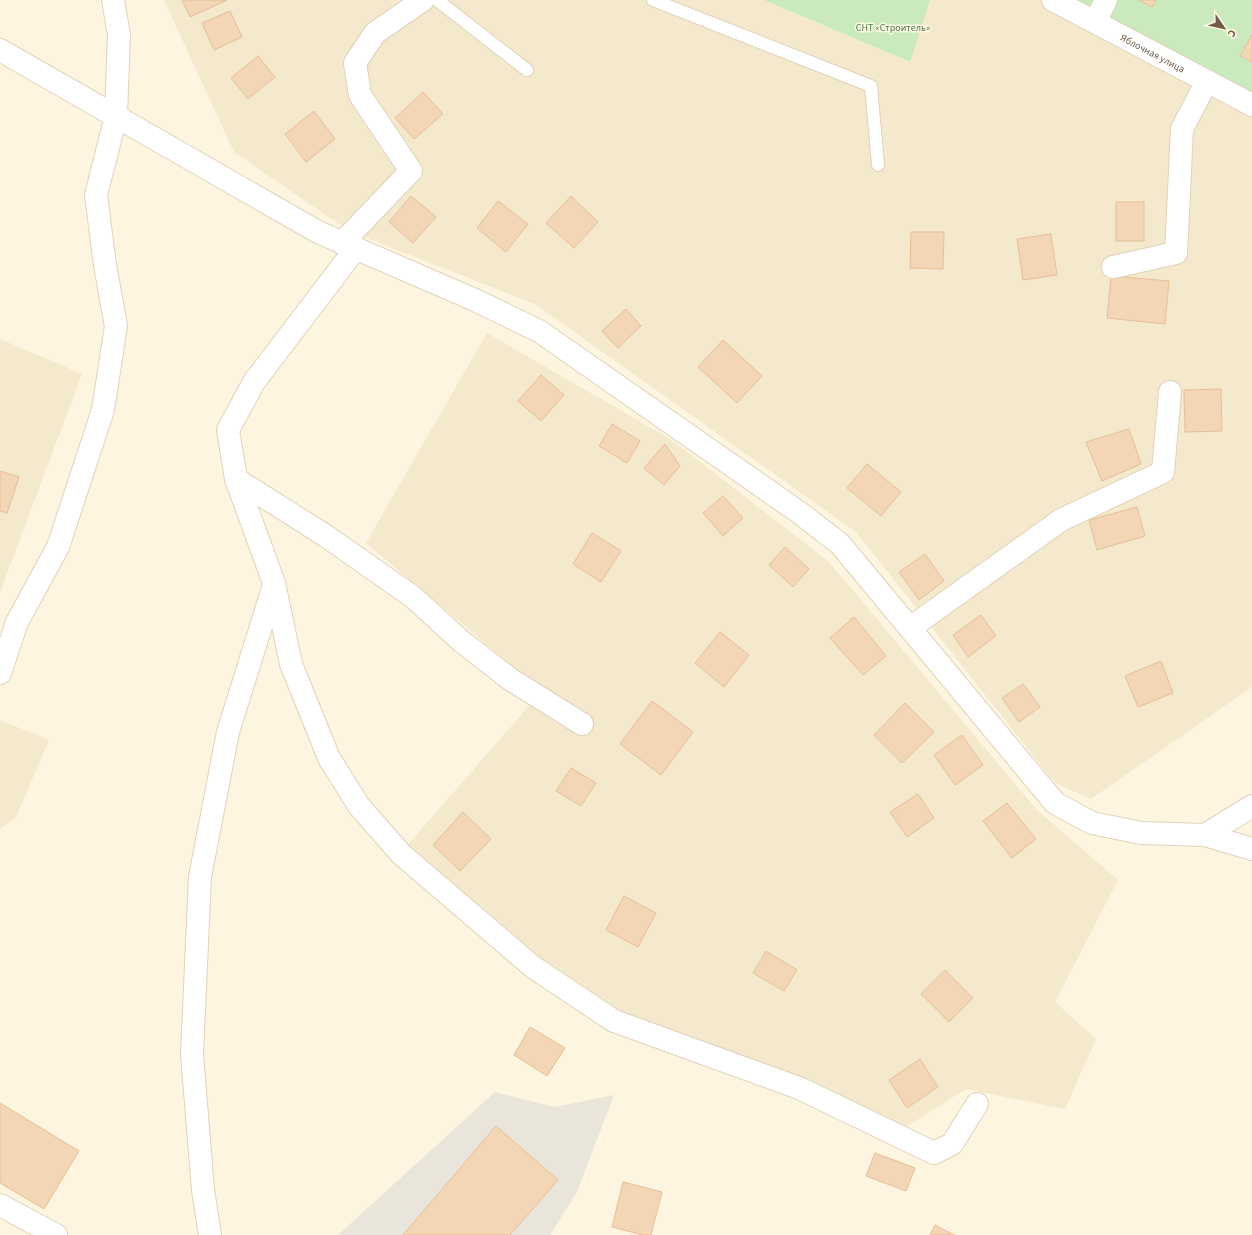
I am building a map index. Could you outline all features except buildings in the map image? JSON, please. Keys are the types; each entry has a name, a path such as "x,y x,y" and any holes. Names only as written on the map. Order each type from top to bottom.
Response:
{"street":[{"path":"0,673 17,622 58,547 103,410 116,326 105,265 96,195 116,116 119,35 113,0"},
{"path":"423,0 375,33 355,63 360,96 411,171 349,246 254,382 228,430 236,479 274,584 291,664 329,758 359,806 401,854 533,967 614,1020 799,1088 934,1153 952,1144 977,1104"},
{"name":"Яблочная улица","path":"1053,0 1252,105"},
{"path":"1095,22 1106,0"},
{"path":"0,50 318,232 475,300 539,331 800,513 840,544 1055,803 1092,823 1140,833 1205,836 1252,849"},
{"path":"1114,266 1176,253 1182,129 1207,81"},
{"path":"910,628 1061,520 1163,472 1170,392"},
{"path":"236,479 326,536 414,597 461,641 510,679 582,724"},
{"path":"210,1235 203,1190 192,1054 200,877 228,732 274,584"},
{"path":"1205,836 1252,806"},
{"path":"0,1204 56,1235"}],"lane":[{"path":"437,0 527,70"},
{"path":"653,0 871,86 878,165"}],"shaded area":[{"path":"164,0 764,0 909,62 930,0 1066,0 1252,92 1252,687 1091,799 1055,783 856,532 535,304 349,231 234,152"},
{"path":"487,333 672,440 829,562 1036,809 1118,880 1055,1002 1096,1039 1065,1109 966,1089 898,1132 643,1025 533,967 406,847 542,691 366,543"},
{"path":"0,339 82,374 0,592"},
{"path":"0,720 49,740 16,817 0,829"},
{"path":"495,1092 555,1107 614,1095 577,1192 550,1235 338,1235"}],"green space":[{"name":"СНТ «Строитель»","path":"764,0 930,0 910,62"},
{"path":"1066,0 1252,0 1252,92"}]}
